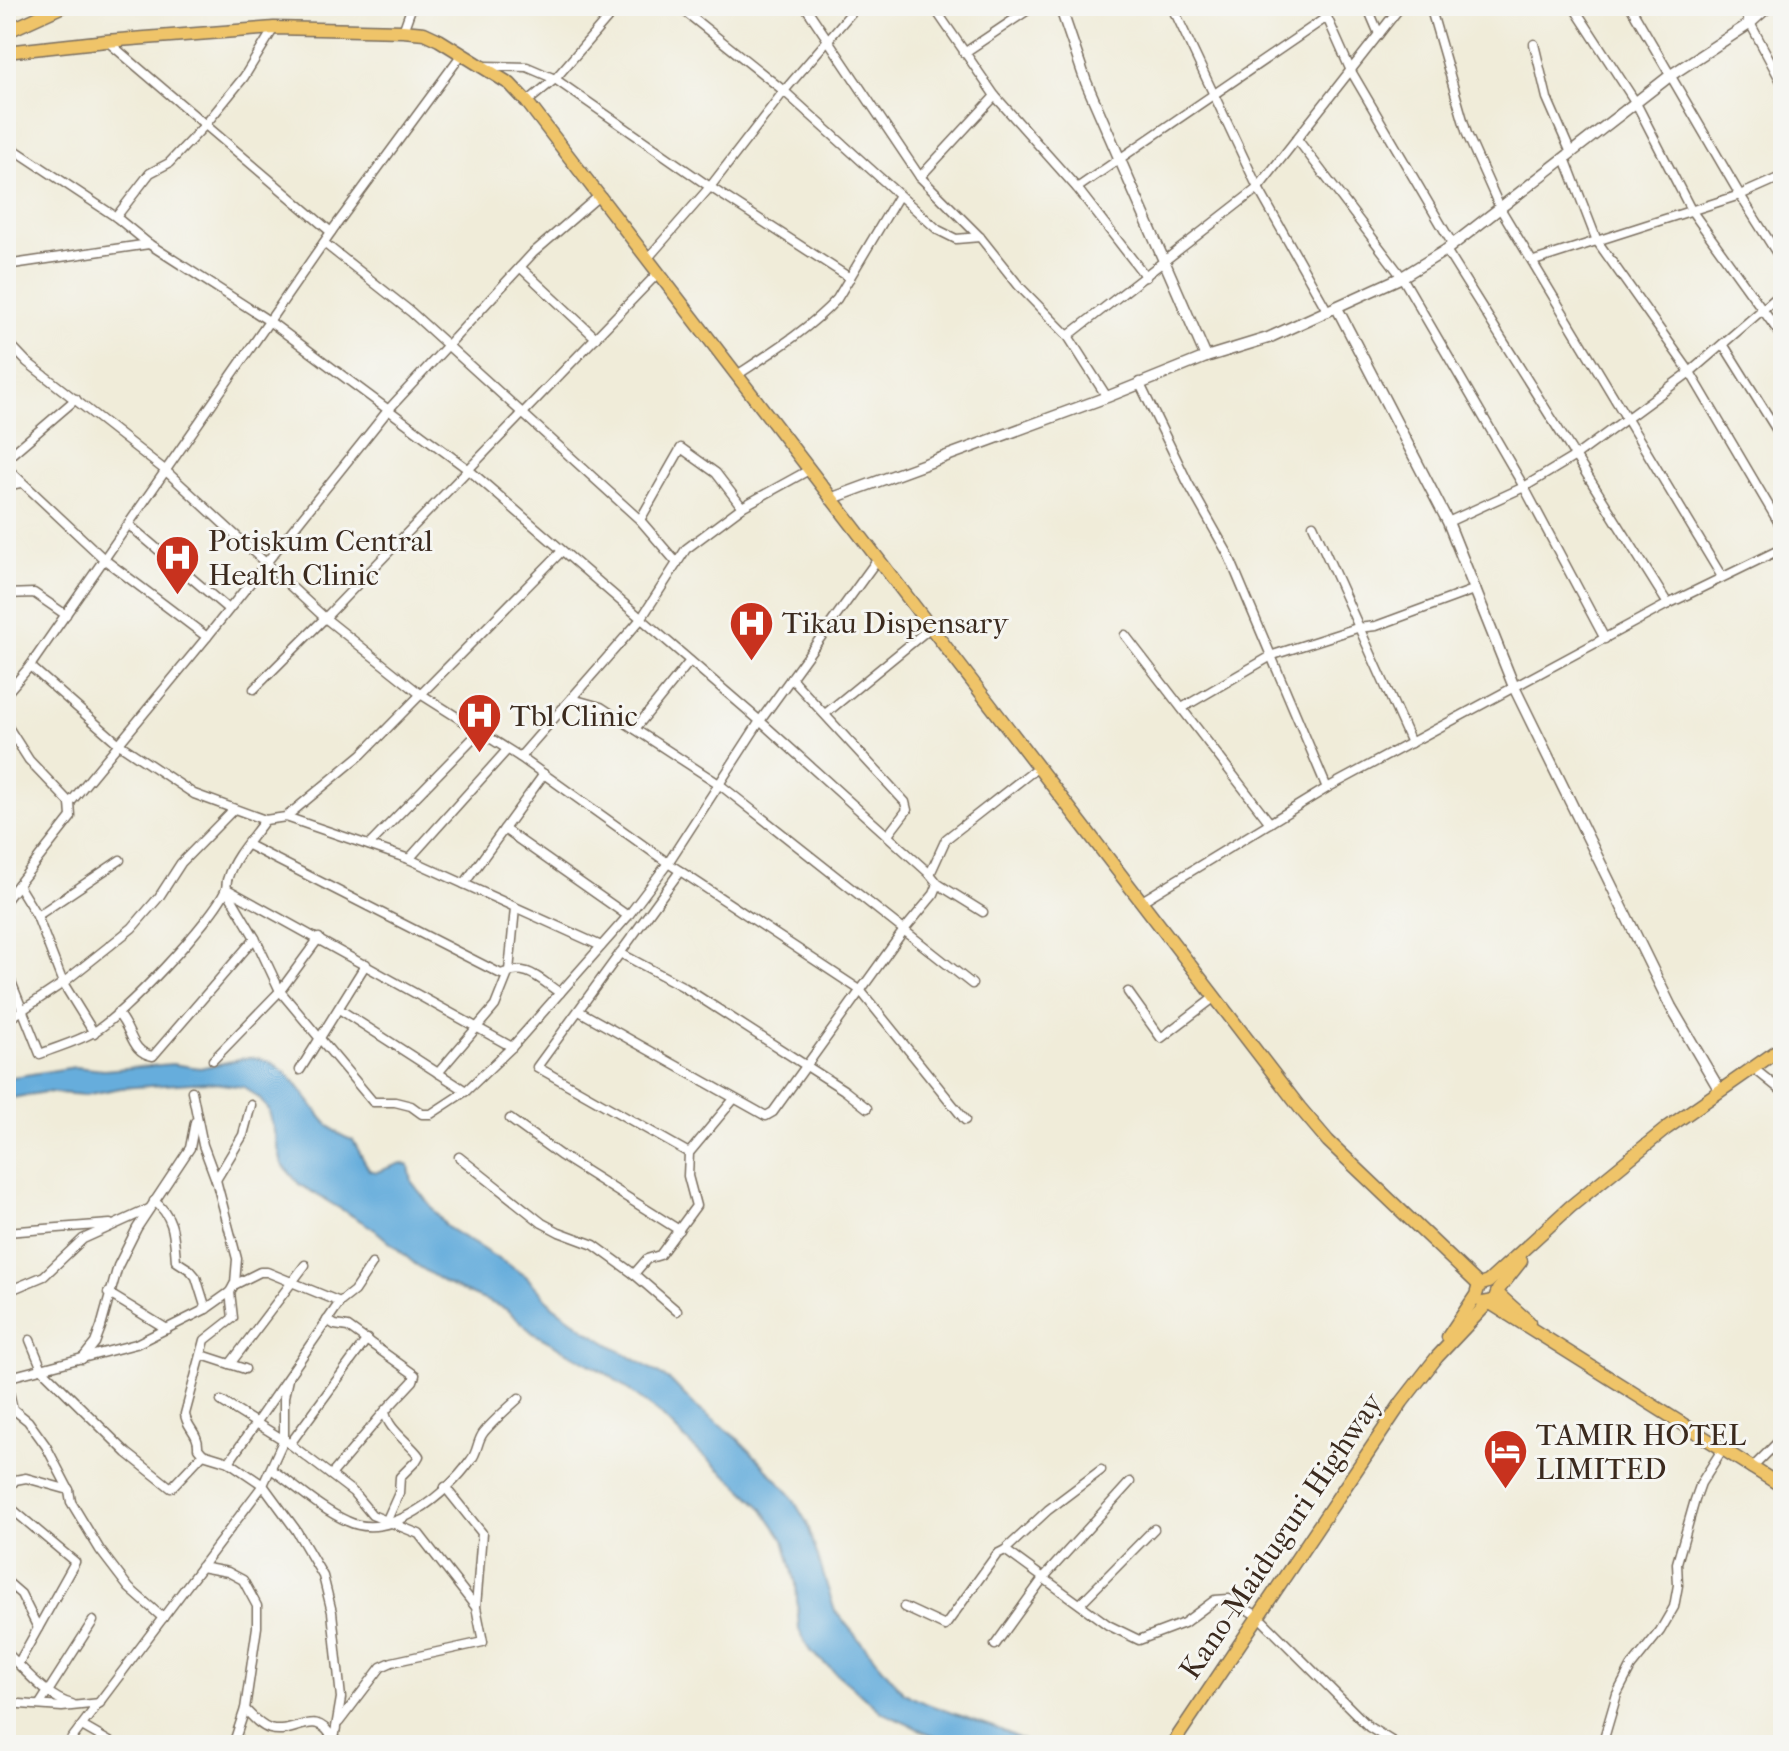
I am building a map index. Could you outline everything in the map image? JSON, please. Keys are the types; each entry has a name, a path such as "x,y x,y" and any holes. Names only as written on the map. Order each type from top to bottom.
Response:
{"main road":[{"path":"6,32 63,6"},
{"path":"6,52 274,28 403,31 424,33 510,84 600,195 830,499 1328,1141 1488,1293 1539,1333 1783,1487"},
{"name":"Kano-Maiduguri Highway","path":"1172,1745 1366,1454 1488,1293 1541,1237 1605,1178 1719,1089 1783,1047"}],"street":[{"path":"403,31 412,6"},
{"path":"527,102 555,79 618,6"},
{"path":"678,6 784,91 946,236 956,239 980,237"},
{"path":"805,6 920,177 980,237 1019,286 1068,336 1107,397"},
{"path":"648,258 857,6"},
{"path":"933,6 995,96 1077,188 1146,277"},
{"path":"964,53 1034,6"},
{"path":"1060,6 1086,82 1206,357"},
{"path":"1186,6 1173,10 1258,188 1333,310 1448,522 1514,687 1671,1007 1719,1089"},
{"path":"1322,6 1351,71 1449,248 1668,604"},
{"path":"1367,6 1379,34"},
{"path":"1068,336 1258,188 1401,6"},
{"path":"1430,6 1467,134 1500,208 1722,577"},
{"path":"1573,6 1636,103 1691,210 1783,338"},
{"path":"1630,6 1783,263"},
{"path":"1741,6 1783,85"},
{"path":"830,499 1107,397 1206,357 1268,338 1402,277 1449,248 1671,75 1749,24 1769,6"},
{"path":"1077,188 1327,17"},
{"path":"116,217 150,173 169,163 205,125 244,77 274,28"},
{"path":"106,41 331,232"},
{"path":"1534,44 1547,98 1597,241 1690,372 1783,530"},
{"path":"6,694 30,666 105,560 331,232 462,54"},
{"path":"484,66 527,67 555,79 710,187 850,278"},
{"path":"920,177 995,96"},
{"path":"1297,139 1402,277 1524,487 1605,639"},
{"path":"6,144 116,217 149,244 269,321 469,470 760,721 938,884 983,912"},
{"path":"1534,261 1740,195 1783,176"},
{"path":"70,803 389,409 520,267 600,195"},
{"path":"737,375 803,331 825,312 850,278 899,195"},
{"path":"324,243 411,312 640,520 677,563"},
{"path":"6,265 149,244"},
{"path":"520,267 596,338"},
{"path":"254,689 659,272"},
{"path":"1448,522 1524,487 1577,455 1690,372 1783,292"},
{"path":"6,340 27,362 166,471 325,618 419,693 520,757 668,863 860,990 965,1120"},
{"path":"1723,344 1783,440"},
{"path":"1139,382 1188,483 1228,554 1327,788"},
{"path":"6,459 76,399"},
{"path":"640,520 681,448 716,473 742,507"},
{"path":"6,467 105,560 207,637"},
{"path":"520,757 641,619 686,549 742,507 809,470"},
{"path":"6,486 20,483"},
{"path":"129,525 228,609"},
{"path":"1313,525 1411,743"},
{"path":"1142,901 1327,788 1668,604 1783,548"},
{"path":"286,817 362,754 562,551"},
{"path":"226,889 255,938 280,991 373,1102 395,1102 411,1106 422,1114 431,1114 466,1091 512,1047 628,916 668,863 760,721 877,560"},
{"path":"1182,708 1273,655 1357,628 1376,626 1476,589"},
{"path":"6,594 34,593 66,615"},
{"path":"825,714 930,628"},
{"path":"1125,635 1270,823"},
{"path":"635,729 690,661"},
{"path":"30,666 119,744 194,794 265,820 286,817 409,859 601,946"},
{"path":"791,678 905,802 907,810 888,835"},
{"path":"572,699 601,707 719,784 972,984"},
{"path":"6,724 29,760 70,803 71,817 6,900"},
{"path":"369,845 479,732"},
{"path":"409,859 507,750"},
{"path":"930,874 946,839 1038,767"},
{"path":"464,884 544,774"},
{"path":"6,1021 63,983 140,920 181,863 234,809"},
{"path":"6,969 40,1054 94,1033 171,960 211,912 226,889 227,878 265,820"},
{"path":"504,829 628,916"},
{"path":"248,845 501,974 516,968 528,971 560,993"},
{"path":"37,916 120,860"},
{"path":"680,871 537,1067 689,1153"},
{"path":"579,1011 766,1116 773,1112 904,930 934,894 938,884"},
{"path":"18,885 37,916 63,983 94,1033"},
{"path":"226,889 512,1047"},
{"path":"438,1073 495,1006 509,971 515,908"},
{"path":"117,1013 130,1029 137,1049 153,1056 255,938"},
{"path":"213,1060 280,991 319,938"},
{"path":"620,953 682,986 867,1108"},
{"path":"300,1070 366,964"},
{"path":"1128,992 1161,1038 1215,997"},
{"path":"339,1009 466,1091"},
{"path":"1752,1067 1783,1092"},
{"path":"192,1091 203,1145 216,1180 237,1259 232,1288 233,1318 205,1340 185,1420 195,1433 198,1448 203,1454 229,1462 263,1485 296,1530 323,1576 332,1612 341,1698 333,1742"},
{"path":"634,1274 647,1259 660,1255 696,1206 688,1176 689,1153 734,1099"},
{"path":"216,1180 243,1135 251,1105"},
{"path":"81,1360 95,1343 118,1266 152,1205 190,1148 196,1113"},
{"path":"510,1119 560,1155 679,1230"},
{"path":"459,1157 542,1223 594,1245 677,1311"},
{"path":"6,1292 44,1276 83,1239 119,1224 152,1205 163,1208 173,1225 176,1261 196,1277 206,1309"},
{"path":"6,1232 119,1224"},
{"path":"229,1462 340,1302 354,1291 372,1264"},
{"path":"230,1364 305,1265"},
{"path":"163,1618 129,1588 100,1550 71,1502 69,1490 46,1446 28,1421 13,1409 6,1379 136,1344 206,1309 232,1288 260,1272 267,1272 340,1302"},
{"path":"108,1293 167,1329"},
{"path":"327,1320 348,1327 415,1375 331,1475"},
{"path":"67,1745 263,1485 287,1442 367,1339"},
{"path":"30,1340 42,1369 127,1453 171,1488 203,1454"},
{"path":"202,1355 245,1369"},
{"path":"287,1442 284,1397 288,1379"},
{"path":"271,1469 350,1523 377,1526 405,1519 471,1461 478,1449 480,1436 519,1398"},
{"path":"221,1401 287,1442 331,1475 353,1492 372,1515 419,1534 476,1607"},
{"path":"385,1411 389,1424 419,1456 400,1477 399,1493 388,1522"},
{"path":"1751,1469 1783,1437"},
{"path":"1602,1745 1617,1694 1631,1667 1660,1631 1674,1607 1678,1585 1677,1563 1695,1500 1701,1483 1722,1450"},
{"path":"904,1607 945,1626 997,1554 1101,1470"},
{"path":"6,1493 15,1480 26,1478 69,1490"},
{"path":"995,1645 1044,1577 1130,1482"},
{"path":"336,1726 381,1667 483,1642 476,1607 482,1533 445,1487"},
{"path":"6,1504 75,1562 18,1664"},
{"path":"1080,1604 1154,1529"},
{"path":"1005,1550 1108,1625 1139,1640 1184,1623 1215,1600 1229,1599 1258,1616 1369,1727 1398,1745"},
{"path":"201,1567 228,1572 243,1580 257,1606 257,1627 245,1709 233,1745"},
{"path":"6,1581 21,1594 38,1628"},
{"path":"40,1704 93,1621"},
{"path":"6,1652 50,1691 65,1702 77,1705"},
{"path":"6,1703 62,1707 100,1703"},
{"path":"245,1709 272,1730 317,1723 326,1727 333,1742"},
{"path":"82,1726 115,1745"}],"water":[{"path":"250,1057 268,1061 283,1070 327,1123 339,1134 353,1140 369,1170 377,1172 401,1163 409,1166 412,1182 447,1227 526,1276 553,1306 592,1334 671,1381 695,1406 738,1439 790,1494 807,1523 835,1611 903,1692 1000,1729 1031,1745 947,1745 943,1740 883,1713 810,1651 799,1630 796,1584 784,1540 762,1508 660,1414 609,1375 533,1333 506,1309 447,1284 415,1264 374,1229 299,1184 282,1164 269,1111 259,1098 244,1087 206,1082 121,1088 85,1095 45,1092 6,1099 6,1078 75,1067 104,1070 172,1064 200,1068"}],"place":[{"name":"Potiskum Central Health Clinic","path":"177,597"},
{"name":"Tikau Dispensary","path":"751,662"},
{"name":"Tbl Clinic","path":"479,755"},
{"name":"TAMIR HOTEL LIMITED","path":"1505,1491"}]}
